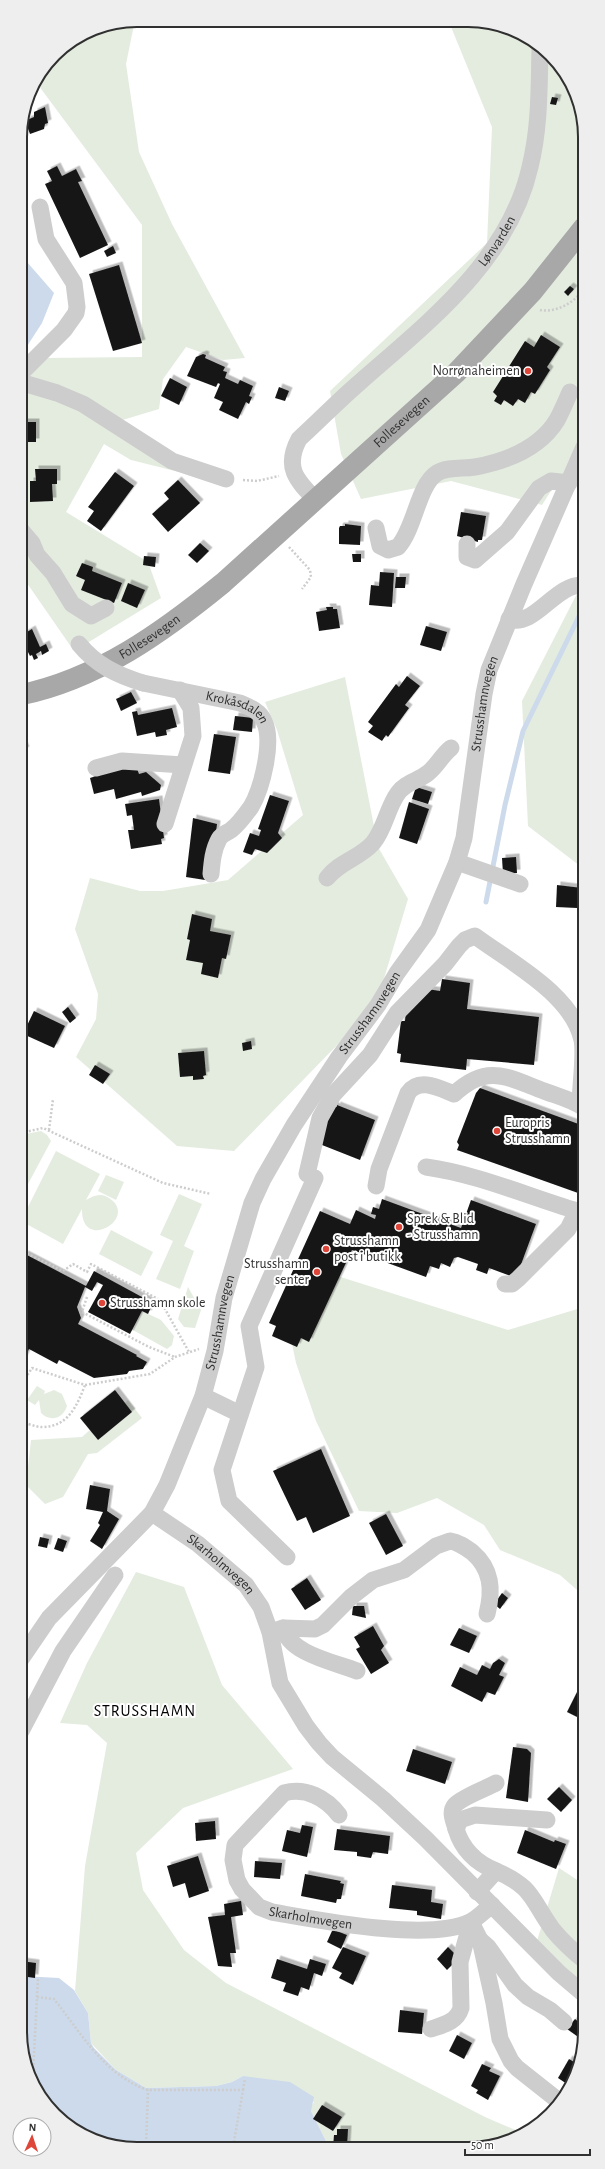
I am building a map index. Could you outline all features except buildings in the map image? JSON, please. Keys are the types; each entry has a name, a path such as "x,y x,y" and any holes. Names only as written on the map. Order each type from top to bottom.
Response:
{"main road":[{"name":"Follesevegen","path":"27,693 76,677 144,643 185,614 223,583 456,373 533,291 578,236"}],"street":[{"name":"Lønvarden","path":"293,472 292,462 295,447 300,439 356,385 433,318 483,263 501,239 530,169 539,112 540,54"},
{"path":"27,367 64,330 76,313 77,307 74,283 46,239 40,208"},
{"path":"27,384 57,393 83,404 172,461 226,479"},
{"path":"376,528 380,546 388,550 398,547 409,530 424,488 430,479 437,473 450,469 474,467 509,459 529,447 545,434 557,420 570,392"},
{"name":"Strusshamnvegen","path":"27,1649 49,1618 152,1514 167,1485 203,1396 214,1351 224,1298 252,1203 263,1179 294,1125 339,1057 378,1005 397,973 428,930 461,864 484,694 489,670 509,620 578,461"},
{"path":"293,472 299,484 316,500"},
{"path":"467,551 475,560 497,543 520,515 539,488 551,481 569,483"},
{"path":"27,537 53,573 72,604 91,616 106,608"},
{"path":"509,620 517,622 527,618 567,589 578,586"},
{"name":"Krokåsdalen","path":"79,644 93,660 107,669 143,683 180,690 246,706 260,714 266,726 266,758 261,781 251,806 231,830 221,835 218,840 212,856 211,874"},
{"name":"Krokåsdalen","path":"164,824 173,802 193,736 193,718 186,698 180,690"},
{"path":"327,878 340,866 355,858 372,844 398,794 405,785 430,772 442,756 451,748"},
{"path":"96,768 122,760 183,765"},
{"path":"461,864 520,884"},
{"name":"Strusshamnvegen","path":"287,1557 229,1501 222,1470 256,1367 249,1326 311,1176 320,1118 333,1095 370,1055 397,1013 445,964 459,946 471,937 475,936 548,989 572,1016 578,1031"},
{"name":"Strusshamnvegen","path":"376,1186 379,1169 412,1088 425,1084 454,1094 475,1078 491,1075 508,1077 578,1104"},
{"path":"426,1168 444,1170 481,1179 578,1205"},
{"path":"506,1284 512,1284 518,1279 562,1235 578,1212"},
{"path":"203,1396 240,1414"},
{"name":"Skarholmvegen","path":"152,1514 198,1544 246,1585 277,1630 300,1649 357,1671"},
{"path":"277,1630 315,1629 331,1618 350,1597 373,1580 404,1570 443,1542 450,1540 457,1542 470,1551 485,1565 491,1594 487,1614"},
{"path":"27,1719 63,1650 90,1614 115,1575"},
{"path":"71,1596 90,1614"},
{"name":"Skarholmvegen","path":"277,1630 280,1683 306,1726 332,1757 404,1818 559,1973 578,1989"},
{"path":"496,1783 454,1806 452,1820 457,1836 471,1856 482,1866 512,1878 526,1888 554,1931 578,1954"},
{"name":"Skarholmvegen","path":"339,1815 325,1800 312,1794 291,1791 284,1793 234,1845 233,1860 237,1880 242,1889 259,1907 272,1912 376,1927 449,1928 471,1922 492,1905"},
{"path":"456,1829 460,1820 475,1815 547,1820"},
{"path":"478,1892 496,1871"},
{"path":"471,1922 480,1940 494,2003 500,2039 511,2061 517,2068 555,2098"},
{"path":"431,2029 447,2023 459,2014 461,2008 460,1962 471,1922"},
{"path":"480,1940 488,1947 515,1985 528,1997 550,2010 564,2022"}],"path":[{"path":"538,310 551,310 573,301 578,295"},
{"path":"226,479 263,480 293,472"},
{"path":"287,545 310,570 310,577 302,589"},
{"path":"49,1130 53,1099"},
{"path":"27,1132 43,1128 49,1130 163,1183 211,1194"},
{"path":"27,1253 63,1271 73,1264 87,1272 91,1264 160,1300 189,1352"},
{"path":"87,1297 82,1312 149,1347 175,1357"},
{"path":"27,1376 32,1368 85,1385 150,1374 175,1357 201,1348 204,1349"},
{"path":"27,1423 42,1427 60,1423 71,1415 85,1385"},
{"path":"32,2065 38,1978"},
{"path":"36,1997 54,1999 106,2065 133,2086 148,2090 243,2090"},
{"path":"234,2142 245,2079"},
{"path":"146,2142 148,2090"}],"shaded area":[{"path":"130,27 134,27 126,64 139,152 172,224 245,358 223,360 186,347 163,379 159,409 106,425 179,472 131,460 104,444 66,512 148,562 161,598 74,651 27,583 27,370 42,358 142,357 142,225 39,87 59,59 82,42 95,35"},
{"path":"451,27 475,27 489,29 510,35 535,50 551,65 567,88 574,109 578,137 578,485 556,483 542,505 451,481 361,499 341,454 330,391 487,243 492,127"},
{"path":"578,592 578,864 528,826 522,701"},
{"path":"345,677 378,847 408,899 376,1005 234,1151 177,1146 76,1057 96,1019 98,994 75,929 90,878 140,891 163,891 228,880 303,815 277,730 265,702"},
{"path":"41,1131 47,1135 51,1141 27,1186 27,1134"},
{"path":"56,1151 100,1174 86,1200 97,1195 106,1196 117,1206 118,1214 114,1222 107,1228 98,1230 90,1229 84,1222 82,1209 63,1244 27,1224 27,1209"},
{"path":"106,1175 124,1182 116,1200 98,1191"},
{"path":"179,1194 202,1204 184,1246 194,1251 180,1289 156,1279 173,1241 160,1235"},
{"path":"111,1230 153,1252 141,1276 99,1254"},
{"path":"328,1273 508,1330 578,1309 578,1591 560,1575 500,1550 484,1525 437,1498 397,1513 359,1511 316,1421 296,1363 285,1311"},
{"path":"188,1287 201,1310 195,1328 184,1327 178,1319"},
{"path":"142,1311 161,1320 174,1336 172,1345 167,1349 133,1330"},
{"path":"37,1386 45,1391 44,1394 54,1390 62,1394 67,1406 63,1414 56,1418 48,1418 41,1413 39,1400 35,1405 27,1400"},
{"path":"128,1400 142,1418 97,1453 88,1454 63,1497 45,1504 27,1486 31,1440 82,1437 90,1430 98,1440 132,1412 125,1403"},
{"path":"136,1572 184,1587 222,1685 293,1769 183,1808 136,1853 143,1890 184,1950 226,1983 485,2117 517,2130 510,2134 489,2140 468,2142 326,2142 310,2108 314,2102 243,2076 232,2082 216,2086 146,2088 116,2070 91,2043 88,2013 75,1991 85,1866 107,1743 87,1725 60,1723 87,1663"},
{"path":"559,1868 578,1880 578,1991 534,1951"}],"water":[{"path":"27,262 54,293 42,323 27,346"},
{"path":"27,1976 59,1978 74,1990 88,2013 91,2043 94,2048 116,2070 146,2088 216,2086 232,2082 243,2076 290,2082 314,2097 311,2111 326,2142 130,2142 95,2134 70,2119 54,2104 35,2074 28,2046"}],"waterway":[{"path":"486,902 505,805 523,731 578,618"}],"place":[{"name":"Norrønaheimen","path":"528,371"},
{"name":"Europris Strusshamn","path":"497,1131"},
{"name":"Sprek & Blid - Strusshamn","path":"399,1227"},
{"name":"Strusshamn post i butikk","path":"326,1249"},
{"name":"Strusshamn senter","path":"317,1272"},
{"name":"Strusshamn skole","path":"102,1303"}],"district":[{"name":"STRUSSHAMN","path":"145,1711"}]}
